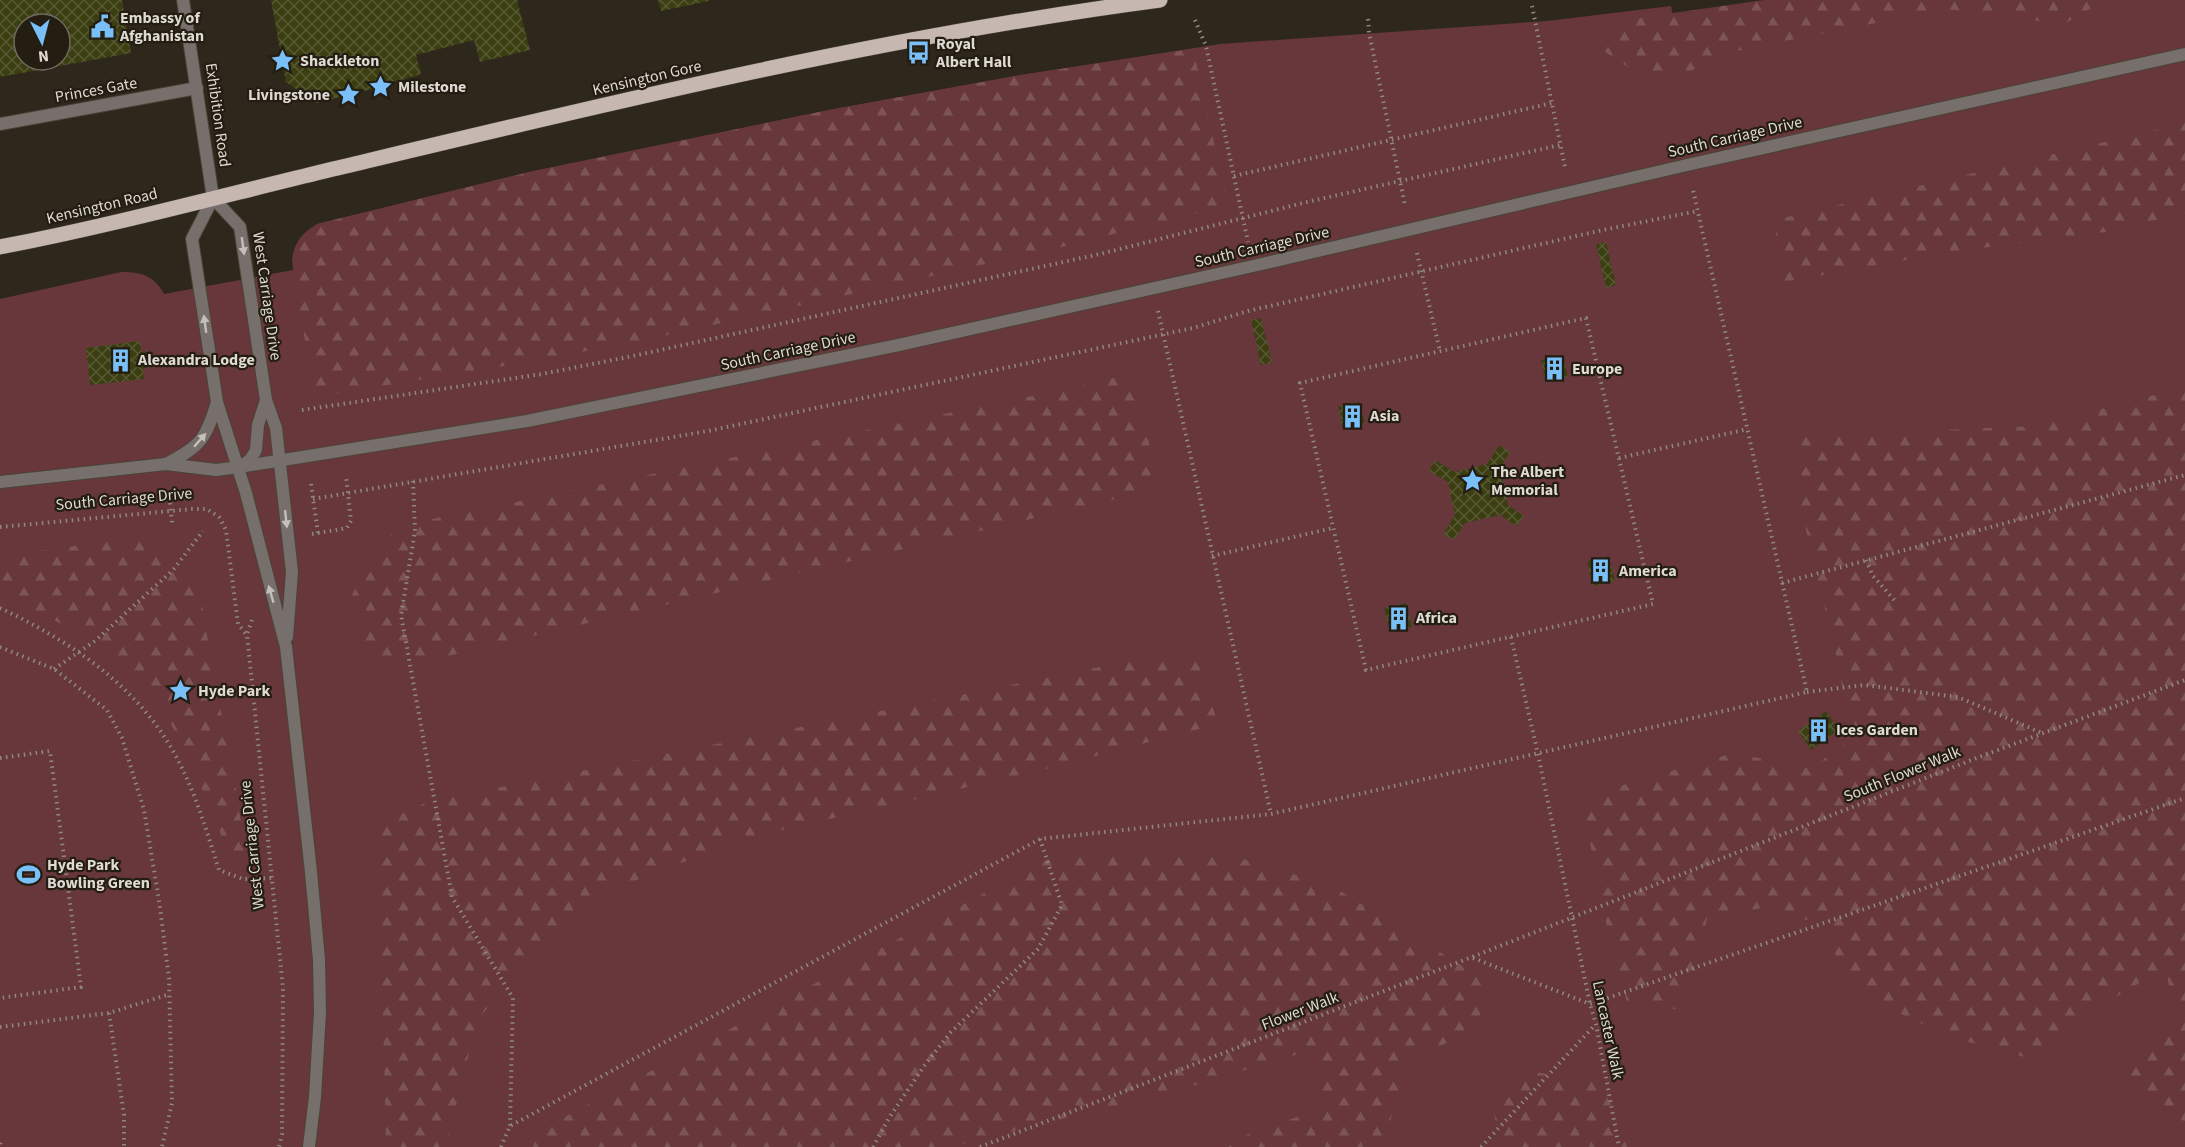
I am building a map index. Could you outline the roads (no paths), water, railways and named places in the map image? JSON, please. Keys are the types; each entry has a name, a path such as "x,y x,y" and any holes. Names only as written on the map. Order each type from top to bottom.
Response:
{"main road":[{"name":"Kensington Gore","path":"213,198 793,63 1092,4 1160,0"},
{"name":"Kensington Road","path":"0,248 213,198"}],"street":[{"name":"Exhibition Road","path":"183,0 213,198"},
{"name":"South Carriage Drive","path":"0,482 166,464 216,470 342,452 539,419 894,346 2185,54"},
{"name":"Princes Gate","path":"0,124 197,88"},
{"name":"West Carriage Drive","path":"286,646 292,572 276,428 266,400 240,227 213,198 192,239 217,402 239,467 286,646 319,960 318,1059 309,1147"},
{"name":"West Carriage Drive","path":"239,467 250,460 256,450 258,425 266,400"},
{"path":"166,464 187,453 202,440 217,402"}],"place":[{"name":"Embassy of Afghanistan","path":"102,27"},
{"name":"Royal Albert Hall","path":"918,53"},
{"name":"Shackleton","path":"282,61"},
{"name":"Milestone","path":"380,87"},
{"name":"Livingstone","path":"348,95"},
{"name":"Alexandra Lodge","path":"120,360"},
{"name":"Europe","path":"1554,369"},
{"name":"Asia","path":"1352,416"},
{"name":"The Albert Memorial","path":"1473,481"},
{"name":"America","path":"1601,571"},
{"name":"Africa","path":"1398,618"},
{"name":"Hyde Park","path":"180,691"},
{"name":"Ices Garden","path":"1818,730"},
{"name":"Hyde Park Bowling Green","path":"29,874"}]}
